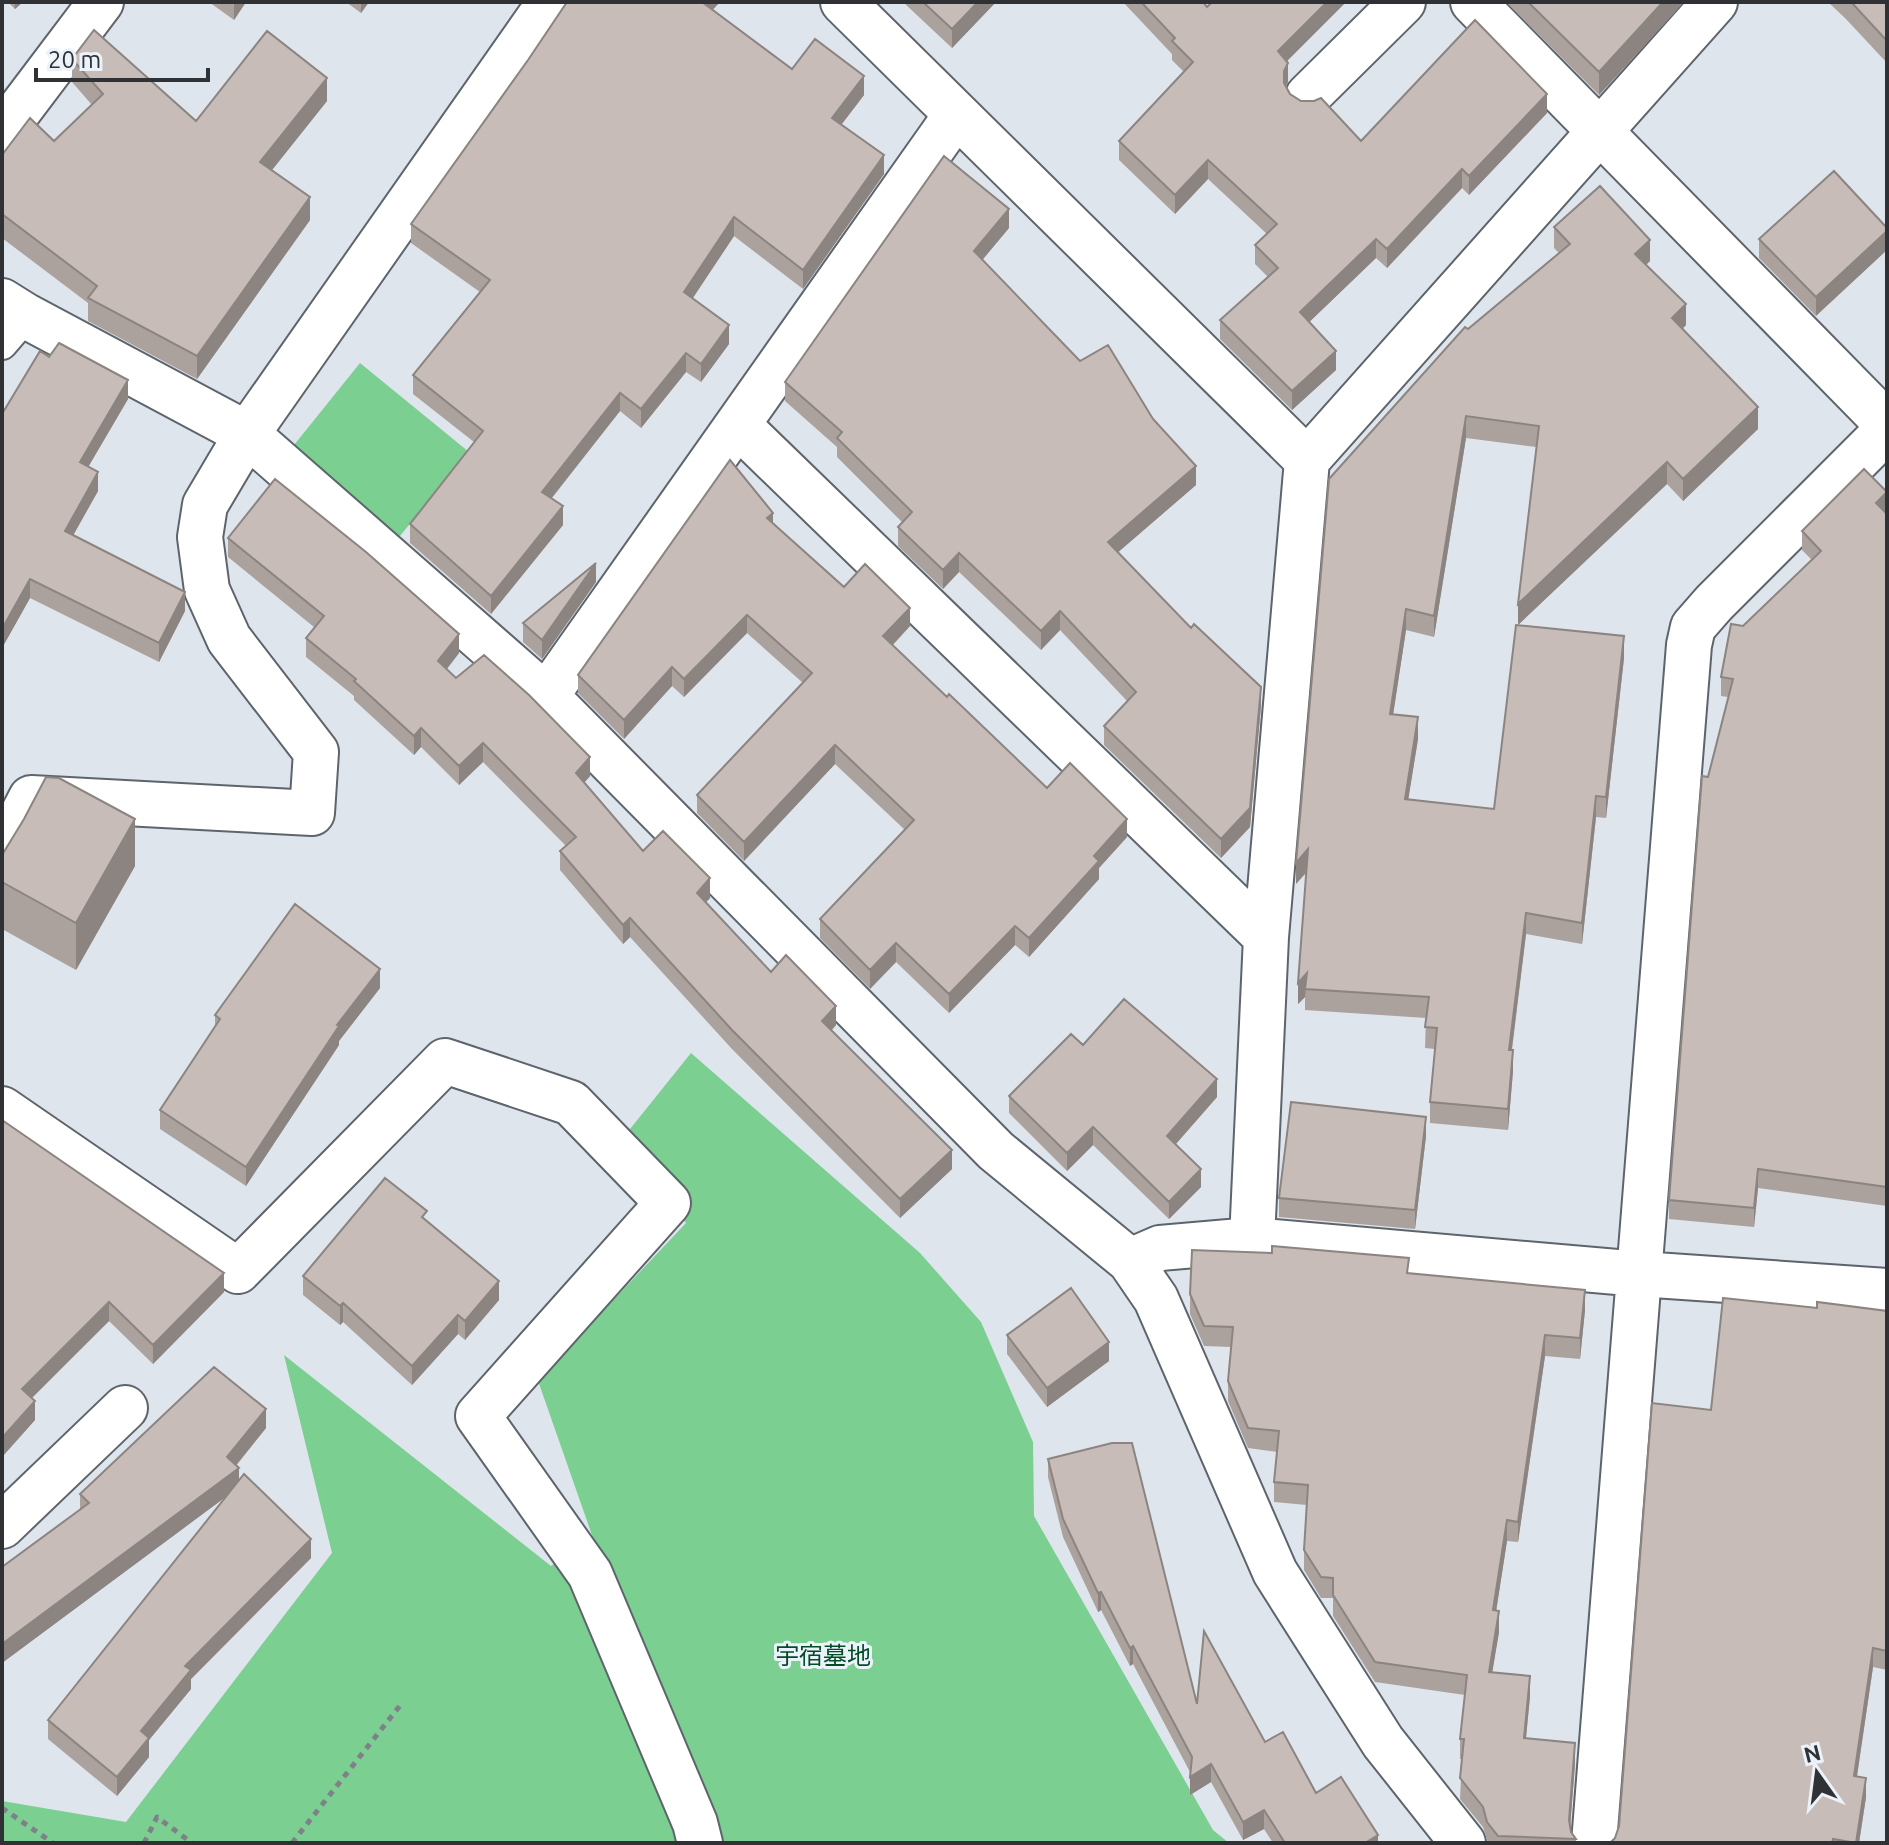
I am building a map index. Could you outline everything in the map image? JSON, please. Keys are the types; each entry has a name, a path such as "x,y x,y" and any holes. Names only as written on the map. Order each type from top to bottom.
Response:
{"street":[{"path":"2,133 101,2"},
{"path":"2,854 31,798 312,813 316,752 229,639 207,590 200,537 205,505 247,434 550,2"},
{"path":"843,2 1307,460"},
{"path":"1308,96 1403,2"},
{"path":"1473,2 1887,424"},
{"path":"1252,1240 1266,937 1307,460 1715,2"},
{"path":"546,696 956,115"},
{"path":"10,320 247,434 546,696 996,1151 1130,1261 1156,1299 1275,1572 1383,1742 1463,1843"},
{"path":"739,426 1266,937"},
{"path":"1594,1843 1689,645 1693,627 1714,603 1887,430"},
{"path":"2,1109 238,1271 445,1061 571,1103 668,1203 478,1416 590,1574 695,1823 700,1843"},
{"path":"1130,1261 1160,1248 1252,1240 1640,1274 1887,1291"},
{"path":"2,1526 125,1408"}],"path":[{"path":"292,1843 402,1703"},
{"path":"2,1808 53,1843"},
{"path":"144,1843 157,1817 192,1843"}],"green space":[{"path":"360,363 469,452 395,542 286,455"},
{"name":"宇宿墓地","path":"691,1053 920,1253 981,1322 1033,1442 1034,1516 1213,1830 1229,1843 150,1843 143,1837 148,1843 2,1843 2,1801 126,1822 332,1553 284,1355 551,1566 593,1538 536,1375 569,1347 686,1223 618,1144"}],"building":[{"path":"567,2 702,2 792,69 815,39 864,76 832,118 884,155 803,270 734,217 684,292 729,325 701,364 686,353 641,409 620,393 542,492 563,506 491,596 410,524 483,431 413,375 490,280 411,224"},
{"path":"923,2 978,2 952,29"},
{"path":"1141,2 1203,2 1207,7 1212,2 1327,2 1278,51 1288,63 1284,83 1290,94 1301,101 1321,98 1361,141 1475,20 1547,94 1469,176 1462,169 1387,249 1376,239 1300,312 1336,351 1292,391 1220,320 1278,268 1255,245 1277,224 1208,160 1175,195 1119,141 1193,62"},
{"path":"1528,2 1663,2 1599,72"},
{"path":"1851,2 1887,2 1887,41"},
{"path":"94,30 196,121 267,31 327,78 260,162 310,197 197,356 88,298 97,286 2,214 2,155 30,118 54,141 103,94 72,59"},
{"path":"944,156 1009,209 974,251 1080,361 1108,345 1153,419 1196,466 1108,542 1191,628 1194,624 1261,687 1250,808 1221,839 1104,726 1136,692 1060,611 1041,631 959,553 943,570 898,527 912,512 837,438 842,432 785,382"},
{"path":"1834,171 1887,231 1816,297 1759,239"},
{"path":"1600,186 1650,240 1635,254 1686,304 1672,318 1758,407 1683,479 1667,462 1518,604 1539,426 1466,416 1434,616 1406,609 1390,714 1418,717 1405,799 1494,809 1516,625 1624,636 1606,797 1596,796 1582,923 1526,913 1509,1050 1513,1050 1508,1109 1430,1102 1437,1028 1425,1027 1429,997 1305,989 1307,973 1298,983 1308,849 1296,863 1329,479 1465,327 1468,329 1570,244 1554,227"},
{"path":"59,343 128,380 80,462 98,472 65,531 185,592 159,643 30,579 2,629 2,414 40,351 49,357"},
{"path":"730,460 773,513 767,518 844,587 865,564 910,608 883,636 1047,788 1070,763 1127,819 1094,856 1099,861 1029,938 1015,926 949,994 896,943 870,970 820,919 914,820 835,745 744,842 697,795 812,673 747,615 684,679 672,667 624,720 578,675"},
{"path":"1864,469 1887,492 1876,503 1887,514 1887,1187 1758,1169 1754,1208 1669,1200 1702,776 1708,777 1733,679 1721,677 1731,624 1743,626 1821,551 1802,531"},
{"path":"275,479 366,552 459,634 438,661 456,678 484,655 590,757 576,773 643,851 663,831 710,878 697,893 771,972 786,955 836,1006 822,1021 952,1150 900,1199 732,1030 630,918 623,925 560,851 576,837 483,743 459,766 421,728 414,736 354,681 356,679 306,638 324,616 228,538"},
{"path":"596,563 542,640 523,623"},
{"path":"46,777 59,778 135,819 76,923 2,882 2,855"},
{"path":"295,904 380,969 337,1025 246,1167 160,1110 220,1019 215,1015"},
{"path":"1124,999 1217,1079 1167,1136 1201,1169 1169,1202 1093,1127 1067,1153 1009,1096 1071,1034 1083,1045"},
{"path":"1291,1102 1426,1117 1415,1210 1279,1198"},
{"path":"2,1120 224,1273 153,1345 109,1302 22,1389 35,1401 2,1438"},
{"path":"385,1178 427,1211 422,1217 499,1281 465,1321 458,1315 412,1366 343,1303 340,1306 303,1276"},
{"path":"1272,1246 1409,1258 1407,1273 1585,1290 1580,1338 1545,1335 1518,1522 1507,1520 1493,1610 1499,1611 1489,1672 1530,1676 1524,1738 1575,1743 1569,1820 1576,1839 1498,1836 1487,1822 1483,1807 1460,1778 1464,1739 1460,1739 1467,1675 1375,1662 1333,1595 1333,1578 1321,1577 1304,1550 1308,1485 1274,1482 1279,1431 1248,1428 1228,1381 1233,1327 1204,1326 1190,1294 1192,1250 1272,1253"},
{"path":"1071,1288 1109,1342 1047,1388 1007,1335"},
{"path":"1723,1298 1817,1308 1817,1302 1887,1311 1887,1651 1873,1648 1854,1776 1866,1778 1856,1843 1833,1839 1832,1843 1610,1843 1619,1826 1652,1403 1711,1410"},
{"path":"214,1367 266,1409 227,1457 239,1468 2,1644 2,1567 89,1503 80,1494"},
{"path":"1112,1443 1132,1443 1197,1704 1204,1631 1265,1742 1283,1732 1316,1793 1341,1777 1378,1835 1365,1843 1285,1843 1264,1810 1243,1822 1211,1764 1190,1777 1192,1757 1133,1646 1130,1648 1101,1592 1098,1593 1063,1519 1048,1459"},
{"path":"244,1474 311,1539 185,1666 191,1670 141,1731 149,1738 117,1777 48,1720"}]}
